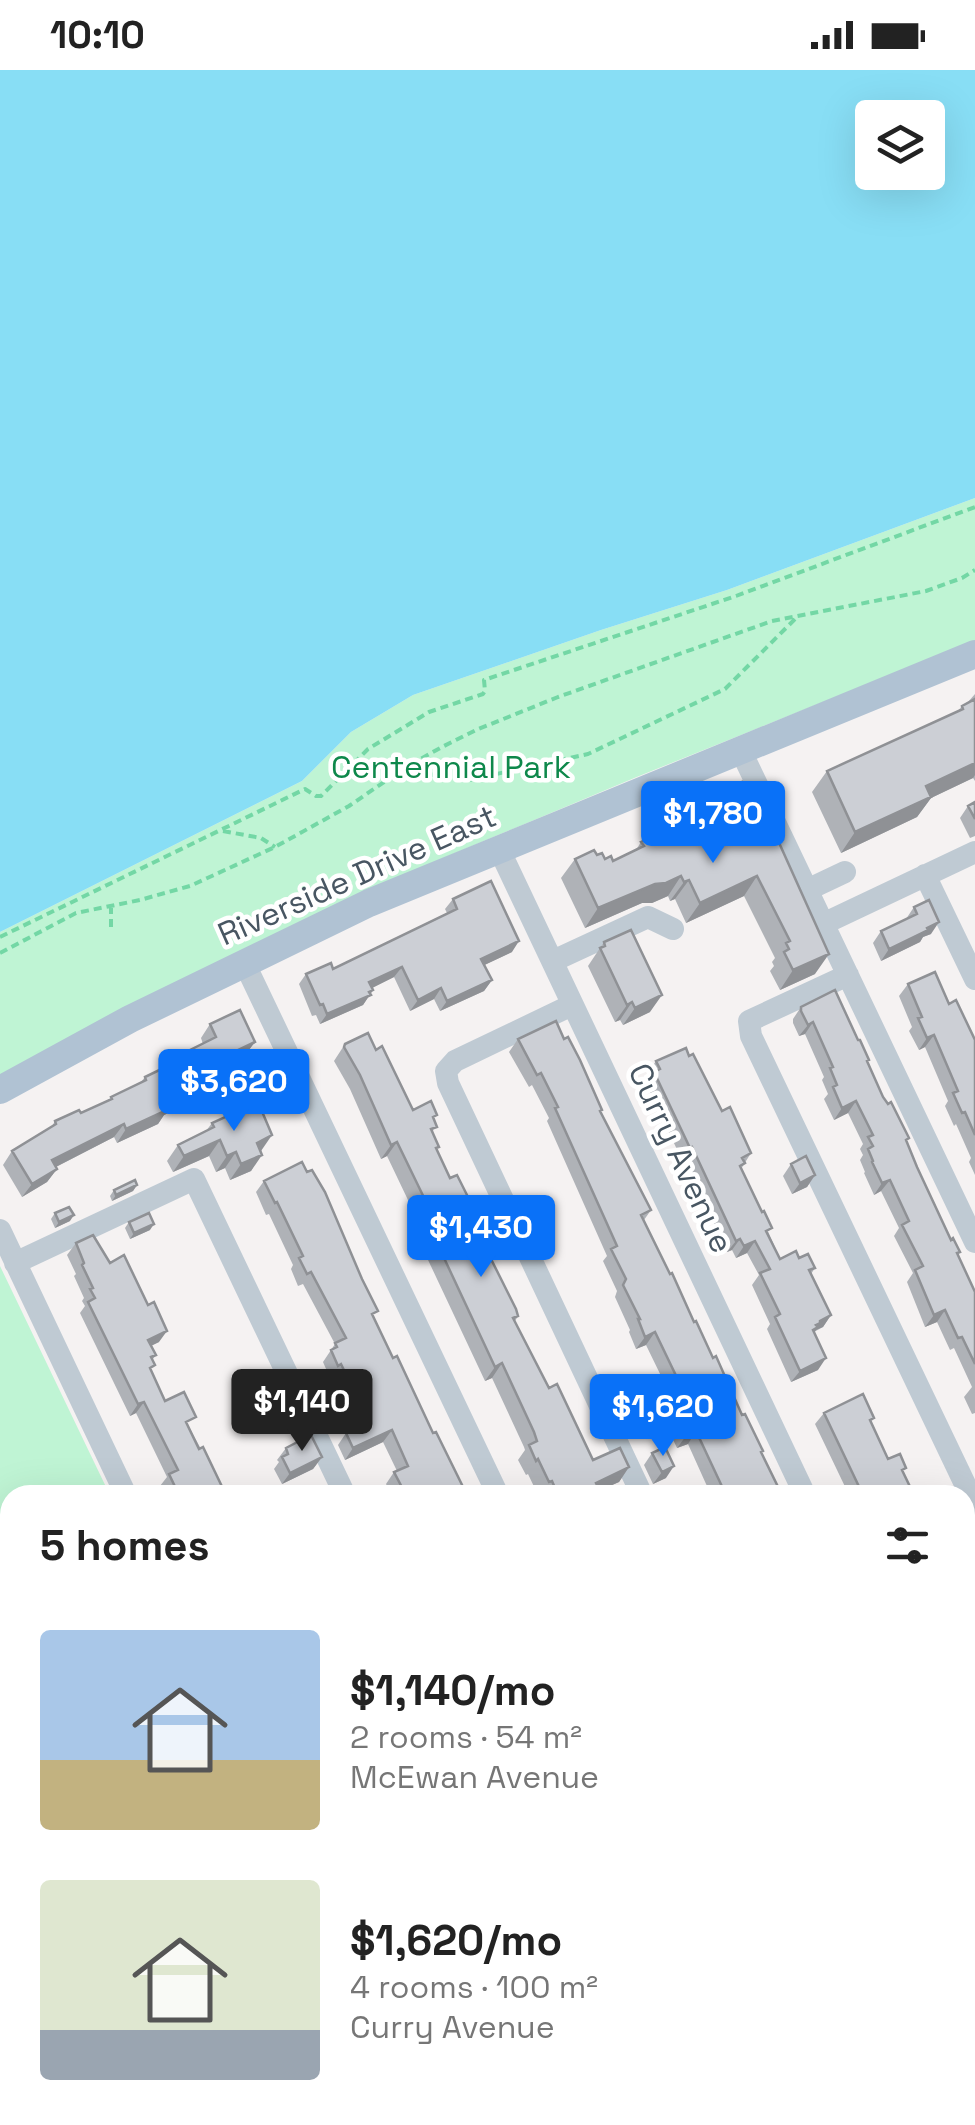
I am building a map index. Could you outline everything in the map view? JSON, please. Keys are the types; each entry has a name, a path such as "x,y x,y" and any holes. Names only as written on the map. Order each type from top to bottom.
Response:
{"main road":[{"name":"Riverside Drive East","path":"0,1090 130,1019 369,903 975,654"}],"street":[{"path":"741,751 975,1242"},
{"name":"Curry Avenue","path":"499,850 548,968 606,1052 801,1485"},
{"path":"824,924 975,852"},
{"path":"808,890 845,872"},
{"path":"926,876 975,979"},
{"path":"548,968 648,917 674,929"},
{"path":"244,962 493,1485"},
{"path":"848,974 749,1021 751,1036 965,1485"},
{"path":"572,1004 455,1061 446,1071 448,1083 637,1485"},
{"path":"15,1262 194,1179 340,1485"},
{"path":"0,1230 115,1485"}],"path":[{"path":"0,938 305,789 321,796 368,749 429,712 483,694 484,680 736,596 975,508"},
{"path":"0,952 76,913 190,886 275,847 349,806 406,767 476,730 558,697 735,633 800,614 926,591 975,570"},
{"path":"406,767 444,778 469,780 588,754 725,689 800,614"},
{"path":"221,830 261,838 275,847"},
{"path":"110,906 111,932"}],"green space":[{"name":"Centennial Park","path":"975,498 975,641 379,885 0,1077 0,932 302,781 351,732 413,695 727,590"},
{"path":"0,1266 105,1485 0,1485"}],"water":[{"path":"0,70 975,70 975,498 727,590 413,695 351,732 302,781 0,932"}],"building":[{"path":"975,699 975,763 926,786 931,797 855,832 827,771 963,709"},
{"path":"742,782 767,840 776,836 829,954 793,970 784,952 790,941 757,876 700,903 689,880 684,882 681,876 598,908 575,859 594,850 605,859 611,856 613,861 644,846 641,842 676,826 675,814"},
{"path":"491,881 519,941 481,959 492,980 447,1001 441,988 418,1000 402,967 369,982 371,995 327,1014 320,1005 306,974 331,963 333,969 457,909 453,899"},
{"path":"929,900 939,922 889,949 881,931 917,914 914,907"},
{"path":"631,930 662,995 635,1008 632,1002 627,1005 600,948 605,946 604,942"},
{"path":"935,972 949,1004 956,1000 975,1040 975,1135 953,1093 958,1091 934,1035 927,1038 918,1018 922,1017 908,984"},
{"path":"835,990 883,1097 888,1104 891,1102 909,1138 906,1140 917,1167 960,1252 957,1253 975,1292 975,1364 945,1310 934,1315 915,1270 923,1266 902,1225 909,1221 890,1180 882,1183 872,1162 868,1149 873,1146 868,1137 873,1135 856,1101 842,1108 833,1087 837,1085 830,1068 833,1067 813,1022 808,1025 801,1011 801,1007"},
{"path":"240,1010 255,1042 213,1062 213,1069 206,1072 212,1083 165,1106 167,1110 126,1129 124,1124 52,1160 57,1169 32,1184 12,1151 56,1124 55,1121 112,1099 172,1064 170,1060 216,1037 210,1024"},
{"path":"556,1021 564,1039 568,1037 600,1111 651,1210 641,1215 713,1358 716,1356 777,1485 721,1485 696,1431 686,1436 677,1416 692,1409 655,1332 645,1337 623,1285 626,1279 611,1249 617,1246 555,1108 558,1107 518,1039"},
{"path":"368,1033 376,1050 382,1046 413,1110 431,1101 437,1115 433,1117 437,1127 431,1129 439,1147 436,1148 450,1178 457,1175 491,1243 491,1250 487,1251 516,1309 518,1316 513,1318 549,1388 557,1384 593,1460 620,1448 629,1467 597,1485 549,1482 529,1445 537,1441 502,1363 495,1367 423,1213 430,1210 397,1142 391,1145 345,1044"},
{"path":"686,1048 689,1056 693,1054 722,1111 730,1107 751,1153 742,1158 745,1163 740,1166 772,1228 766,1231 780,1259 796,1251 799,1258 808,1254 815,1268 809,1270 831,1315 813,1330 826,1358 800,1371 775,1317 780,1314 760,1273 770,1269 755,1241 744,1246 740,1239 736,1241 654,1072 660,1069 656,1061"},
{"path":"258,1102 272,1135 257,1143 262,1155 241,1164 236,1152 227,1156 220,1140 184,1156 178,1145 214,1127 212,1123"},
{"path":"806,1156 815,1175 800,1183 791,1164"},
{"path":"302,1162 307,1172 312,1170 378,1311 372,1314 462,1485 401,1485 394,1472 408,1466 392,1430 353,1448 346,1433 369,1422 331,1350 346,1338 311,1272 307,1274 299,1258 303,1256 264,1181"},
{"path":"135,1180 137,1185 116,1195 114,1190"},
{"path":"69,1207 74,1215 59,1222 55,1213"},
{"path":"149,1213 154,1224 134,1233 129,1222"},
{"path":"93,1235 110,1263 124,1255 148,1305 154,1302 167,1331 148,1340 156,1355 151,1357 155,1365 150,1368 165,1401 184,1392 196,1417 186,1422 221,1485 174,1485 169,1474 178,1470 144,1402 138,1404 88,1302 95,1298 90,1289 93,1288 76,1243"},
{"path":"863,1394 888,1459 900,1454 909,1485 858,1485 824,1413"},
{"path":"311,1435 322,1457 290,1473 282,1457 288,1454 286,1448"},
{"path":"665,1447 674,1466 662,1472 652,1453"}]}
